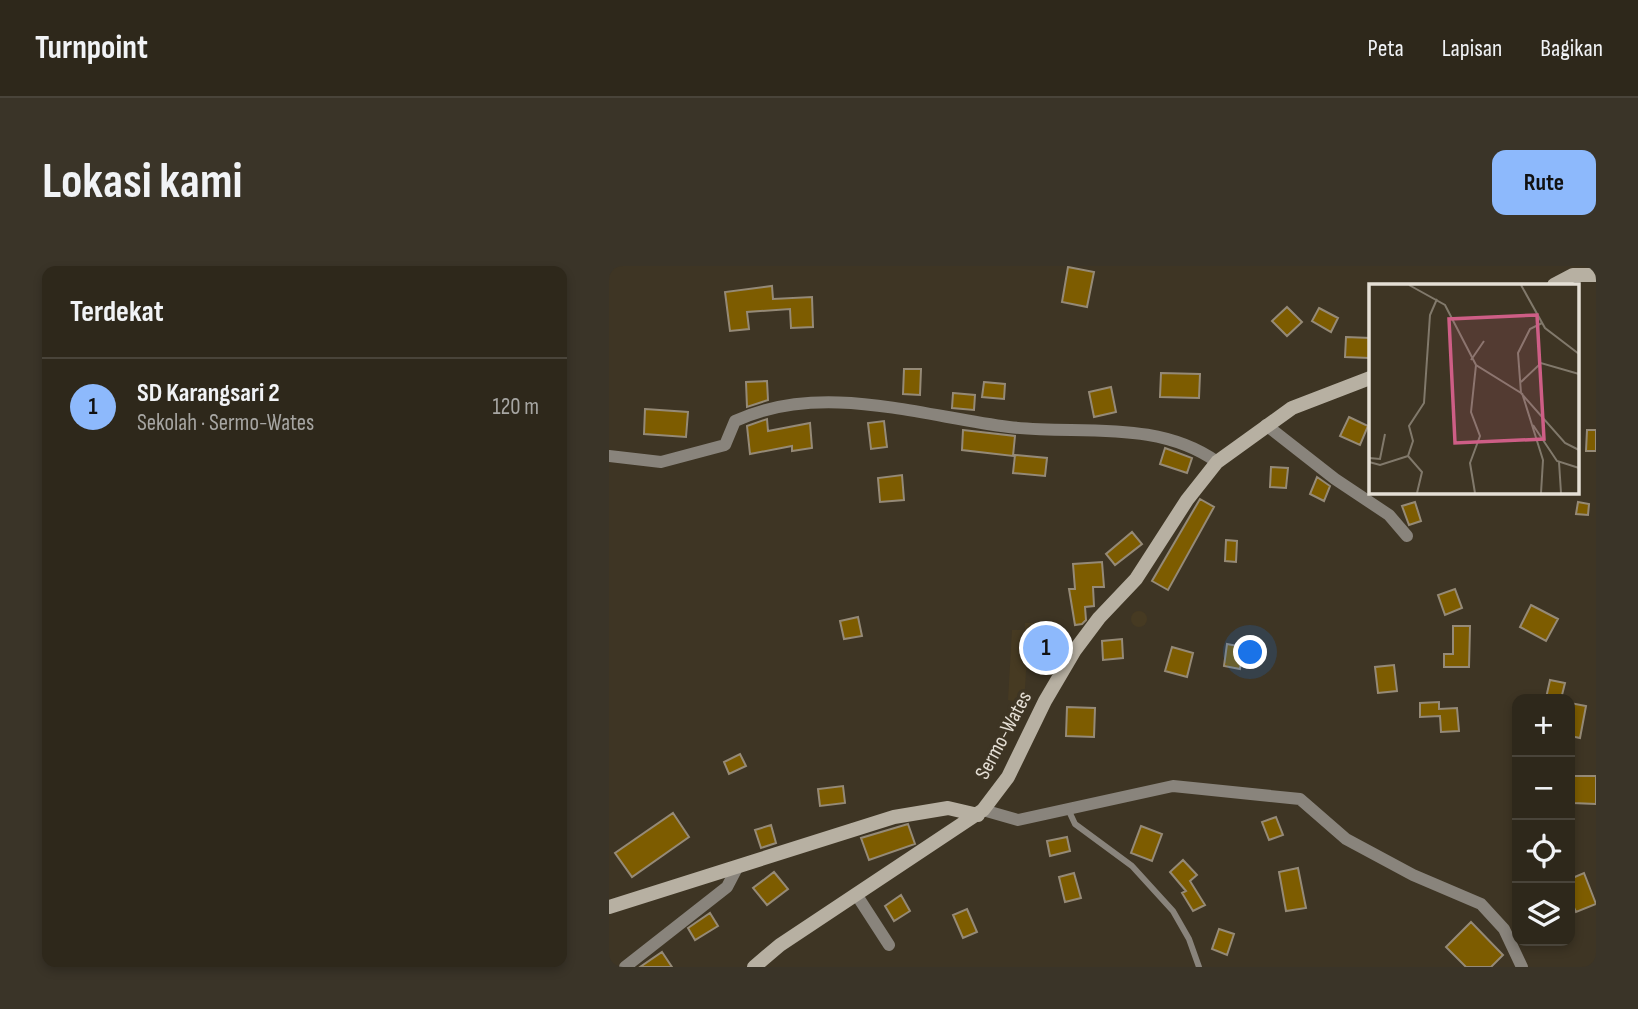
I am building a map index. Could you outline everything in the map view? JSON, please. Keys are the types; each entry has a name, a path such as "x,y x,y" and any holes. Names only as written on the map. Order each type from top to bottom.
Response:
{"main road":[{"path":"1556,284 1573,275 1596,275"},
{"name":"Sermo-Wates","path":"754,967 856,894 980,812 1008,777 1045,701 1075,650 1099,618 1136,579 1187,500 1217,462 1266,425 1306,400 1369,378"},
{"path":"609,907 894,817 948,808 980,812"}],"street":[{"path":"609,456 661,462 683,458 725,445 735,421 762,409 854,403 1012,427 1132,433 1184,443 1217,462"},
{"path":"1266,425 1335,479 1389,514 1407,536"},
{"path":"980,812 1018,820 1174,786 1300,799 1346,839 1413,875 1481,904 1504,929 1522,967"},
{"path":"625,967 727,887 738,866"},
{"path":"856,894 889,945"}],"lane":[{"path":"1068,808 1075,824 1132,866 1173,911 1189,939 1199,967"}],"shaded area":[{"path":"1139,611 1145,613 1145,625 1139,627 1133,625 1131,619 1133,613"},
{"path":"1055,622 1051,657 1027,657 1024,703 1008,700 1012,630 1025,630 1025,623"}],"building":[{"path":"1068,267 1094,272 1087,307 1062,302"},
{"path":"772,286 773,299 812,297 813,327 791,328 790,309 747,312 749,329 730,331 725,292"},
{"path":"1287,307 1302,322 1287,336 1272,321"},
{"path":"1319,308 1338,318 1331,332 1312,321"},
{"path":"1346,337 1369,338 1369,358 1345,357"},
{"path":"904,369 921,369 920,395 903,394"},
{"path":"1161,373 1200,374 1199,398 1160,397"},
{"path":"767,381 768,400 747,407 746,382"},
{"path":"984,382 1005,384 1004,399 982,397"},
{"path":"1111,387 1116,412 1094,417 1089,392"},
{"path":"953,393 975,395 974,410 952,408"},
{"path":"645,409 688,412 686,437 644,434"},
{"path":"1349,417 1368,426 1360,445 1340,436"},
{"path":"767,419 768,431 810,423 812,448 792,451 792,446 750,454 747,426"},
{"path":"884,421 887,447 871,449 868,423"},
{"path":"963,430 1015,436 1013,456 962,450"},
{"path":"1587,430 1596,430 1596,451 1586,451"},
{"path":"1165,448 1192,458 1187,473 1160,464"},
{"path":"1015,455 1047,458 1045,476 1013,473"},
{"path":"1271,467 1288,468 1286,488 1270,487"},
{"path":"902,475 904,500 880,502 878,478"},
{"path":"1317,477 1330,486 1324,501 1310,494"},
{"path":"1200,499 1214,507 1168,590 1152,581"},
{"path":"1415,502 1421,521 1409,525 1402,506"},
{"path":"1578,502 1589,504 1588,515 1576,514"},
{"path":"1132,532 1142,544 1115,565 1106,554"},
{"path":"1226,540 1237,541 1236,562 1225,561"},
{"path":"1102,562 1104,587 1093,587 1094,606 1085,607 1086,620 1075,625 1069,589 1075,589 1073,564"},
{"path":"1455,589 1462,608 1445,615 1438,595"},
{"path":"1531,605 1558,619 1546,641 1520,627"},
{"path":"858,617 862,636 844,639 840,621"},
{"path":"1453,626 1470,626 1469,667 1444,667 1444,654 1453,654"},
{"path":"1122,639 1123,658 1103,660 1102,641"},
{"path":"1227,644 1243,647 1240,669 1224,666"},
{"path":"1172,647 1193,653 1187,677 1165,671"},
{"path":"1394,665 1397,691 1378,693 1375,667"},
{"path":"1550,680 1565,683 1562,694 1547,694"},
{"path":"1439,702 1439,709 1457,708 1459,731 1441,732 1440,716 1420,717 1420,703"},
{"path":"1575,704 1586,706 1580,738 1575,737"},
{"path":"1067,707 1095,708 1094,737 1066,736"},
{"path":"740,754 746,766 729,774 724,762"},
{"path":"1575,776 1596,776 1596,804 1575,803"},
{"path":"843,786 845,803 820,806 818,789"},
{"path":"673,813 689,837 632,877 615,853"},
{"path":"1276,817 1283,835 1269,840 1262,822"},
{"path":"908,824 915,844 869,860 861,838"},
{"path":"771,825 776,843 761,848 755,830"},
{"path":"1141,826 1162,834 1152,861 1131,853"},
{"path":"1067,837 1070,851 1050,856 1047,841"},
{"path":"1183,860 1197,875 1190,881 1205,905 1193,911 1182,893 1186,891 1170,872"},
{"path":"1298,868 1306,908 1286,911 1279,872"},
{"path":"774,872 788,889 767,905 753,888"},
{"path":"1074,873 1081,898 1065,902 1059,877"},
{"path":"1584,873 1596,904 1576,912 1575,910 1575,877"},
{"path":"901,895 910,911 894,921 885,906"},
{"path":"967,909 977,932 963,938 953,915"},
{"path":"710,913 718,926 695,940 688,928"},
{"path":"1471,922 1503,955 1491,967 1466,967 1446,947"},
{"path":"1219,929 1234,934 1227,955 1212,949"},
{"path":"662,952 672,967 640,967"}],"place":[{"name":"SD Karangsari 2","path":"1046,648"}]}
